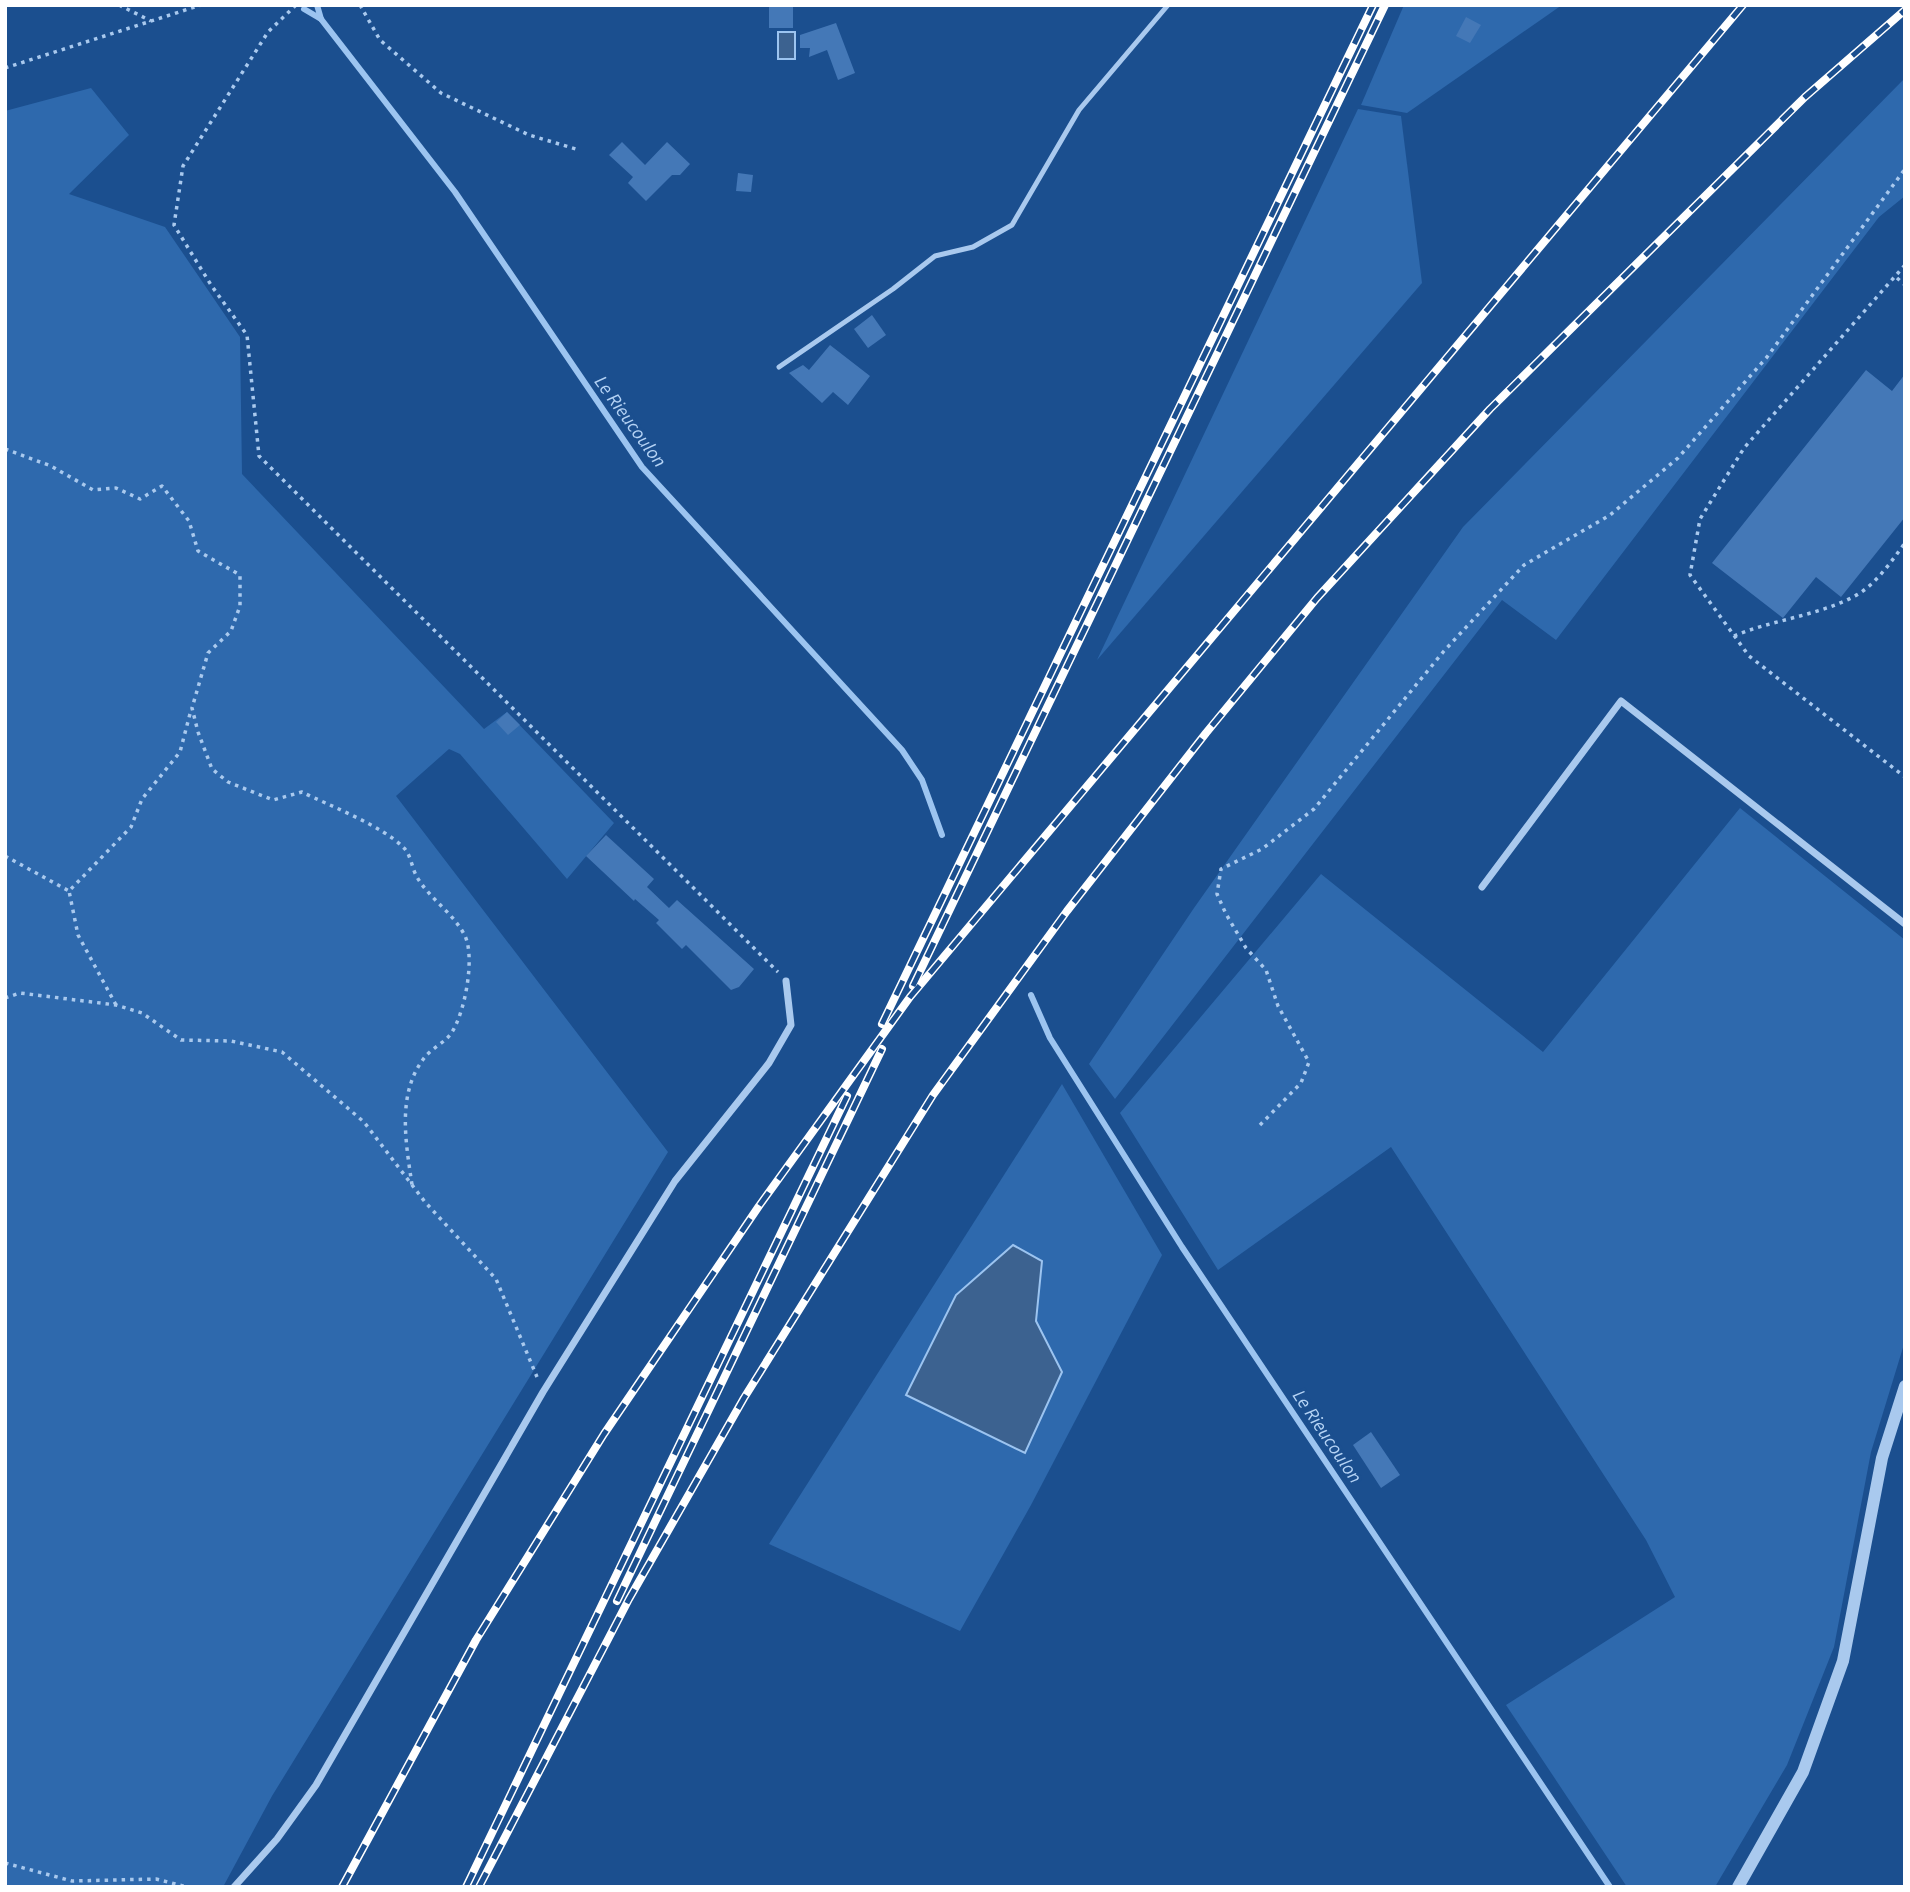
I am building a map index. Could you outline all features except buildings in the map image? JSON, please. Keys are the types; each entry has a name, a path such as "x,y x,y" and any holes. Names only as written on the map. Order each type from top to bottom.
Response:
{"street":[{"path":"1482,887 1620,701 1905,924"},
{"path":"234,1887 277,1839 316,1785 543,1392 675,1181 769,1063 791,1025 786,981"},
{"path":"1738,1887 1803,1772 1843,1661 1882,1458 1905,1386"}],"lane":[{"path":"779,367 935,256 973,247 1012,225 1079,110 1168,5"}],"path":[{"path":"119,5 153,22"},
{"path":"5,68 201,5"},
{"path":"296,5 268,32 183,166 174,225 211,285 247,335 259,456 786,981"},
{"path":"360,5 380,40 441,93 529,135 576,149"},
{"path":"1260,1125 1301,1083 1309,1062 1278,1006 1266,970 1246,948 1226,914 1217,894 1221,869 1262,849 1314,809 1444,651 1524,565 1610,515 1678,458 1767,357 1905,169"},
{"path":"1905,265 1897,278 1744,448 1700,519 1690,575 1749,656 1905,777"},
{"path":"1897,278 1905,285"},
{"path":"5,449 51,466 93,490 116,488 140,499 162,486 189,521 198,551 240,575 240,606 231,631 208,653 180,752 142,799 131,827 69,891"},
{"path":"1734,636 1767,622 1798,616 1854,597 1879,577 1905,543"},
{"path":"192,708 212,769 228,782 273,800 302,792 361,821 405,849 417,878 444,906 466,936 469,971 465,997 452,1032 425,1056 412,1079 404,1127 412,1185"},
{"path":"5,856 69,891 78,935 116,1005"},
{"path":"5,998 20,993 116,1005 142,1013 181,1040 231,1041 282,1052 364,1122 412,1185 496,1279 543,1392"},
{"path":"5,1863 72,1881 156,1879 187,1887"}],"shaded area":[{"path":"1404,5 1562,5 1407,113 1361,105"},
{"path":"778,32 795,32 795,59 778,59"},
{"path":"1905,78 1905,196 1879,217 1556,640 1502,600 1115,1099 1089,1064 1194,908 1463,527"},
{"path":"91,88 129,135 69,194 165,227 240,337 242,474 484,729 507,712 614,823 567,879 460,754 449,749 396,796 668,1152 272,1796 223,1887 5,1887 5,111"},
{"path":"1358,109 1401,116 1422,283 1097,660"},
{"path":"1740,808 1905,940 1905,1341 1871,1452 1834,1647 1787,1765 1715,1887 1627,1887 1506,1705 1675,1597 1646,1540 1391,1147 1218,1270 1120,1113 1321,874 1543,1052"},
{"path":"1062,1084 1162,1255 1031,1505 960,1631 769,1544"},
{"path":"1013,1245 1042,1261 1036,1321 1062,1372 1025,1453 906,1395 956,1295"}],"waterway":[{"name":"Le Rieucoulon","path":"317,5 321,19 455,192 642,467 902,750 922,780 942,835"},
{"path":"304,9 321,19"},
{"name":"Le Rieucoulon","path":"1031,995 1050,1038 1182,1247 1610,1887"}],"railway":[{"path":"882,1024 1373,5"},
{"path":"913,986 1385,5"},
{"path":"342,1887 476,1640 604,1434 759,1206 910,997 1743,5"},
{"path":"479,1887 629,1599 744,1398 933,1095 1067,911 1206,733 1317,598 1490,409 1805,97 1905,10"},
{"path":"617,1601 882,1049"},
{"path":"466,1887 847,1096"}]}
